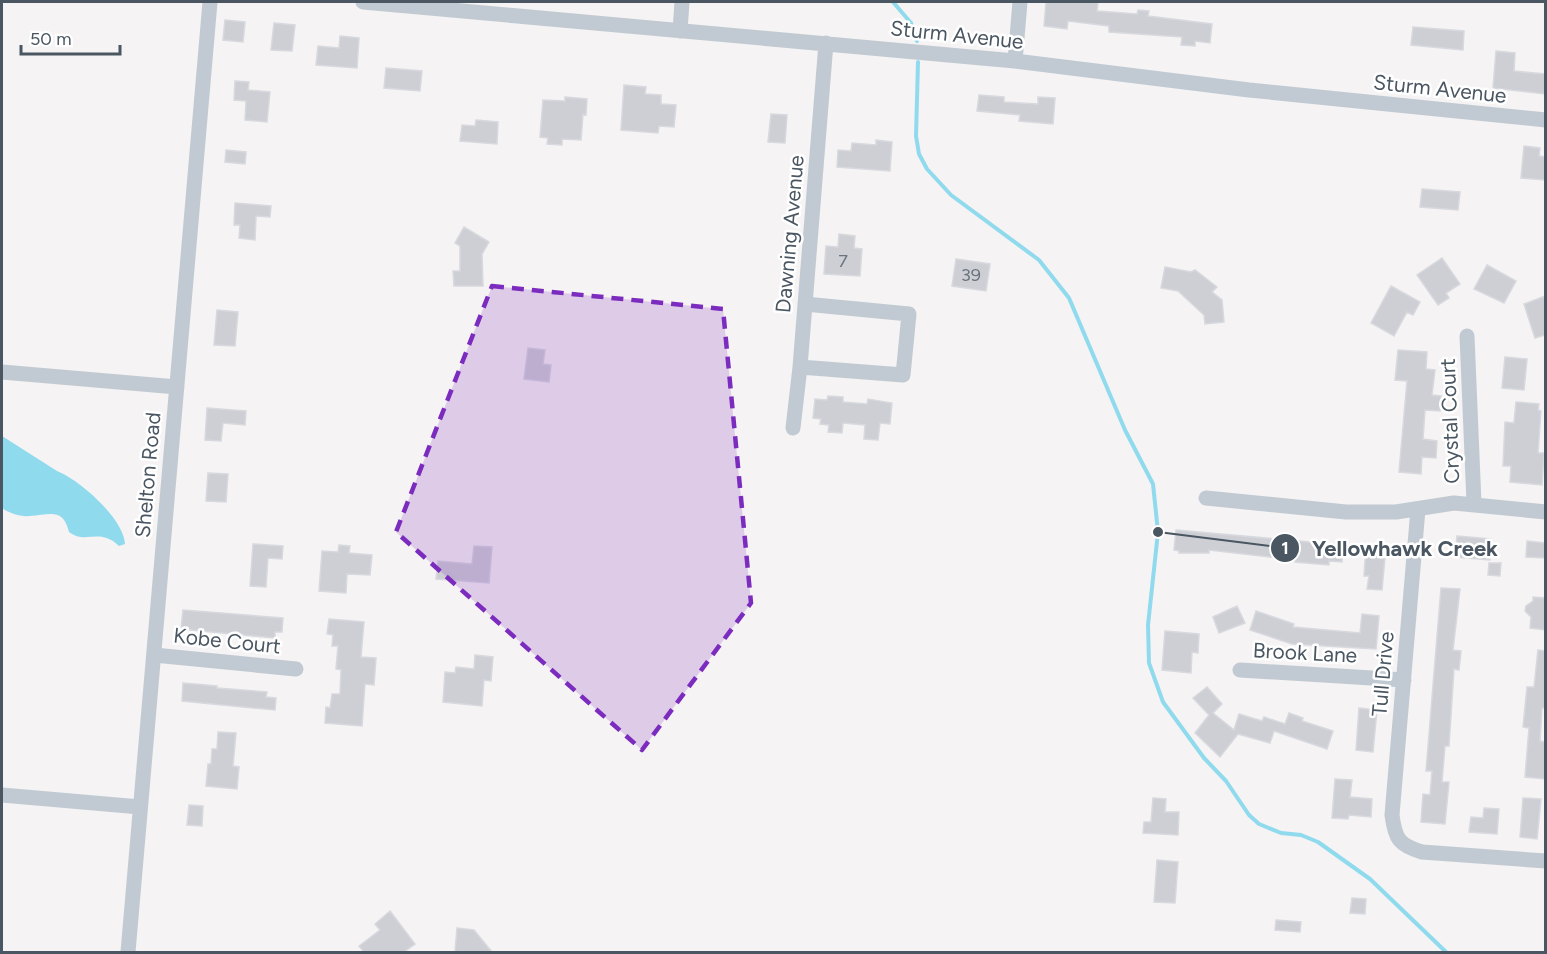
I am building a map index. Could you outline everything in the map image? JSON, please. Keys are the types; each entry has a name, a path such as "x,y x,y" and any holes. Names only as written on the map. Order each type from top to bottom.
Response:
{"street":[{"name":"Shelton Road","path":"128,952 210,2"},
{"name":"Sturm Avenue","path":"363,2 504,8 680,31 1014,61 1249,90 1545,120"},
{"path":"680,31 682,2"},
{"path":"1014,61 1020,2"},
{"name":"Dawning Avenue","path":"792,428 800,366 826,43"},
{"path":"800,366 903,375 909,314 805,304"},
{"name":"Crystal Court","path":"1467,336 1474,503"},
{"path":"2,372 177,387"},
{"path":"1206,498 1346,512 1396,512 1436,504 1474,503 1545,512"},
{"name":"Tull Drive","path":"1418,509 1392,815 1394,831 1400,842 1408,848 1422,852 1545,861"},
{"name":"Kobe Court","path":"154,655 296,669"},
{"name":"Brook Lane","path":"1240,670 1404,680"},
{"path":"2,795 140,807"}],"highlighted area":[{"path":"492,286 723,309 751,603 642,750 396,532"}],"water":[{"path":"2,436 88,491 117,523 125,544 119,546 105,538 75,536 69,532 63,519 54,514 22,516 2,508"}],"building":[{"path":"1046,2 1098,2 1097,11 1137,14 1138,10 1149,11 1148,16 1212,24 1210,43 1195,41 1195,46 1181,45 1182,37 1109,32 1109,26 1068,21 1067,29 1044,26"},
{"path":"225,20 245,22 243,42 223,40"},
{"path":"274,23 295,25 292,51 271,50"},
{"path":"1413,27 1464,31 1463,50 1411,45"},
{"path":"340,36 359,38 357,68 316,65 318,46 339,48"},
{"path":"1496,51 1515,53 1514,71 1545,74 1545,94 1493,88"},
{"path":"386,68 422,71 420,91 384,88"},
{"path":"235,81 249,82 248,90 270,92 267,122 245,120 246,101 234,100"},
{"path":"624,85 646,87 645,94 661,95 661,104 676,105 674,127 659,126 658,133 621,130"},
{"path":"979,95 1004,97 1004,102 1038,104 1038,97 1055,98 1053,124 1019,121 1020,115 977,111"},
{"path":"565,97 587,99 581,140 562,139 562,145 547,144 548,138 540,137 543,100 565,101"},
{"path":"771,114 787,115 785,143 768,142"},
{"path":"476,120 498,122 497,144 460,141 462,125 475,126"},
{"path":"876,140 892,142 890,171 837,167 838,150 851,151 852,143 876,145"},
{"path":"1524,146 1540,148 1539,156 1545,157 1545,180 1521,178"},
{"path":"226,150 246,152 245,164 225,162"},
{"path":"1422,189 1460,192 1458,210 1420,207"},
{"path":"235,203 271,206 270,217 256,216 255,240 239,238 240,225 234,225"},
{"path":"464,227 489,242 482,254 483,286 454,286 453,271 460,271 460,246 455,243"},
{"path":"839,234 855,236 854,248 862,249 860,276 824,274 826,246 838,247"},
{"path":"1442,258 1460,284 1446,293 1449,298 1438,305 1417,275"},
{"path":"956,259 990,264 986,291 952,286"},
{"path":"1487,265 1516,281 1504,303 1474,289"},
{"path":"1165,267 1191,272 1195,270 1217,287 1212,292 1222,300 1224,322 1205,324 1204,315 1178,291 1161,288"},
{"path":"1391,286 1420,302 1413,315 1407,312 1394,336 1371,323"},
{"path":"1545,296 1545,335 1535,338 1524,304"},
{"path":"217,310 238,312 235,346 214,345"},
{"path":"528,348 545,350 543,364 551,365 549,382 524,379"},
{"path":"1398,350 1427,352 1426,369 1435,370 1432,395 1441,396 1440,411 1425,410 1423,439 1437,441 1436,458 1422,457 1421,474 1399,472 1407,381 1395,380"},
{"path":"1505,357 1527,359 1524,390 1502,388"},
{"path":"828,396 843,397 843,402 867,404 868,399 892,403 890,424 880,423 878,440 864,439 865,425 843,423 842,433 828,432 829,425 820,424 821,419 813,418 815,399 827,400"},
{"path":"1516,402 1539,404 1538,410 1541,411 1538,453 1544,453 1542,485 1510,482 1511,466 1503,466 1505,422 1514,423"},
{"path":"207,408 246,411 245,425 223,423 221,441 205,440"},
{"path":"208,473 228,474 226,502 206,501"},
{"path":"1176,530 1343,545 1342,562 1329,561 1329,565 1295,562 1296,560 1209,550 1209,553 1179,553 1174,550"},
{"path":"1457,536 1491,539 1490,560 1455,557"},
{"path":"1527,541 1545,543 1545,558 1526,557"},
{"path":"253,544 283,546 282,559 268,558 266,587 250,586"},
{"path":"339,545 350,546 349,553 372,555 370,575 347,574 346,593 319,591 322,551 338,552"},
{"path":"1366,545 1386,546 1382,590 1367,589 1369,576 1364,576"},
{"path":"474,546 492,547 489,583 436,579 438,561 472,564"},
{"path":"1489,563 1501,563 1500,576 1488,575"},
{"path":"1441,588 1460,589 1453,650 1461,651 1459,670 1454,669 1449,746 1445,746 1442,782 1449,782 1445,824 1421,822 1423,794 1430,795 1432,771 1426,771"},
{"path":"1533,597 1545,598 1545,630 1530,628 1531,617 1525,611 1526,606 1533,601"},
{"path":"1237,606 1245,623 1219,633 1213,617"},
{"path":"183,610 283,618 282,632 275,632 275,638 181,629"},
{"path":"1256,611 1294,624 1293,627 1360,633 1362,614 1379,616 1376,649 1292,644 1250,630"},
{"path":"329,619 364,622 361,657 376,658 374,685 365,684 362,726 325,723 326,707 330,708 332,694 340,694 341,670 336,669 338,646 332,646 333,635 327,634"},
{"path":"1165,631 1199,634 1198,653 1192,652 1191,673 1162,670"},
{"path":"1538,650 1545,651 1545,708 1542,708 1540,741 1545,742 1545,779 1525,777 1529,728 1523,727 1527,687 1534,687"},
{"path":"475,655 493,657 491,681 484,680 482,706 443,702 445,672 455,673 456,667 474,669"},
{"path":"183,683 267,692 266,697 276,698 275,710 182,701"},
{"path":"1207,687 1222,704 1213,713 1234,730 1239,714 1262,721 1264,717 1285,724 1289,713 1303,718 1302,721 1333,731 1327,749 1274,731 1270,743 1238,734 1220,757 1195,733 1209,715 1193,698"},
{"path":"1359,708 1377,710 1373,752 1356,750"},
{"path":"218,732 236,733 233,766 239,767 237,789 206,786 208,764 211,764 212,749 217,749"},
{"path":"1335,779 1352,780 1350,797 1372,799 1371,817 1349,815 1348,819 1332,818"},
{"path":"1153,798 1166,799 1165,812 1179,812 1178,835 1143,833 1144,822 1151,822"},
{"path":"1523,798 1541,799 1537,839 1520,837"},
{"path":"189,805 203,806 202,826 187,825"},
{"path":"1484,808 1499,809 1497,834 1469,832 1471,817 1483,818"},
{"path":"1157,860 1178,862 1175,903 1154,902"},
{"path":"1352,898 1366,899 1365,914 1350,913"},
{"path":"390,911 415,944 404,952 364,952 359,946 380,930 375,924"},
{"path":"1276,920 1301,922 1300,932 1275,930"},
{"path":"457,928 474,930 492,952 455,952"}],"waterway":[{"path":"893,2 911,23 917,41"},
{"path":"918,62 916,136 919,154 927,169 951,195 1039,260 1069,298 1125,430 1153,484 1158,532 1148,625 1149,663 1163,702 1204,758 1226,781 1249,815 1259,824 1281,833 1301,835 1318,842 1370,879 1446,952"}],"place":[{"name":"Yellowhawk Creek","path":"1158,532"}]}
